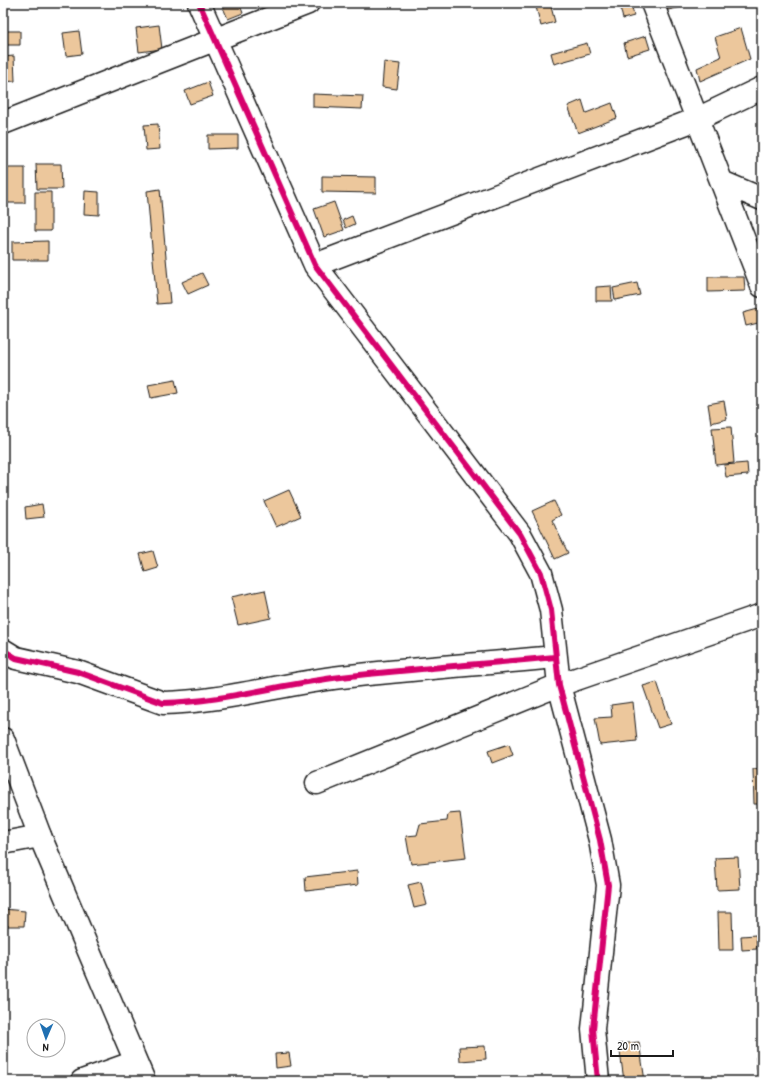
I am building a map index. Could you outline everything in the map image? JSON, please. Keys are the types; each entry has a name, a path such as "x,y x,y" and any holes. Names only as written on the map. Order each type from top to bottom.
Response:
{"street":[{"path":"199,3 315,266 520,534 540,574 549,603 558,685 600,840 608,885 593,1029 598,1081"},
{"path":"3,124 308,3"},
{"path":"652,3 762,286"},
{"path":"315,266 697,119 762,88"},
{"path":"722,182 762,199"},
{"path":"317,783 558,685 762,615"},
{"path":"3,650 16,658 78,672 163,703 260,692 339,678 555,657"},
{"path":"3,739 40,836 139,1071 82,1081"},
{"path":"3,843 40,836"}],"building":[{"path":"221,3 239,3 243,13 228,19"},
{"path":"535,3 550,3 555,22 541,26"},
{"path":"619,3 631,3 634,16 623,19"},
{"path":"666,3 687,3 687,6 668,10"},
{"path":"689,3 708,3 690,6"},
{"path":"159,25 162,49 139,52 136,28"},
{"path":"741,28 750,59 700,81 697,68 721,57 715,37"},
{"path":"3,31 20,31 20,45 3,45"},
{"path":"79,31 82,54 66,56 63,33"},
{"path":"646,36 650,49 627,56 624,43"},
{"path":"587,43 590,54 554,64 551,53"},
{"path":"14,56 15,81 3,82 3,57"},
{"path":"384,62 400,64 397,89 382,87"},
{"path":"208,82 213,96 190,104 185,91"},
{"path":"313,94 363,96 362,109 313,107"},
{"path":"582,100 586,113 612,103 617,118 578,133 568,106"},
{"path":"158,124 160,149 146,150 144,125"},
{"path":"208,135 238,135 238,148 208,149"},
{"path":"36,164 61,164 62,189 37,189"},
{"path":"7,168 25,168 25,203 6,203"},
{"path":"322,176 376,177 376,193 322,192"},
{"path":"160,189 170,303 157,304 147,191"},
{"path":"85,191 99,192 99,215 84,214"},
{"path":"35,192 51,192 51,231 35,231"},
{"path":"334,202 344,230 324,237 314,209"},
{"path":"352,216 355,224 346,228 343,220"},
{"path":"48,241 48,260 12,260 12,242"},
{"path":"202,273 208,285 188,294 182,282"},
{"path":"708,277 744,277 745,291 708,292"},
{"path":"637,283 640,295 615,300 613,288"},
{"path":"611,286 612,301 596,301 596,287"},
{"path":"758,309 762,322 746,326 743,313"},
{"path":"175,380 178,393 151,398 148,385"},
{"path":"724,401 727,419 711,423 708,404"},
{"path":"731,427 734,463 716,465 712,428"},
{"path":"747,463 748,475 726,477 724,465"},
{"path":"289,490 301,516 276,527 264,501"},
{"path":"554,501 561,515 552,520 568,553 555,559 532,511"},
{"path":"42,504 44,517 26,519 25,507"},
{"path":"153,551 158,568 145,572 140,554"},
{"path":"265,590 271,618 238,625 231,597"},
{"path":"657,682 671,724 658,728 643,686"},
{"path":"633,702 637,741 600,745 595,718 612,717 611,705"},
{"path":"509,744 513,755 492,763 488,751"},
{"path":"762,768 762,804 754,804 753,769"},
{"path":"460,813 466,858 411,864 406,836 417,835 420,824 447,821 448,814"},
{"path":"738,857 740,889 717,890 715,858"},
{"path":"357,871 358,885 306,891 305,877"},
{"path":"421,882 427,905 414,908 408,885"},
{"path":"3,909 25,911 24,926 3,926"},
{"path":"718,912 732,912 733,950 719,950"},
{"path":"756,935 757,949 742,950 741,936"},
{"path":"639,1042 645,1081 624,1081 619,1044"},
{"path":"485,1046 486,1059 460,1061 459,1047"},
{"path":"289,1053 291,1066 276,1068 275,1054"},
{"path":"762,1056 762,1070 757,1070 756,1057"}],"cycle path":[{"path":"199,3 315,265 520,534 541,573 551,610 559,685 600,840 608,885 593,1029 598,1081"},
{"path":"3,650 16,658 78,672 163,703 208,700 341,677 555,657"}]}
